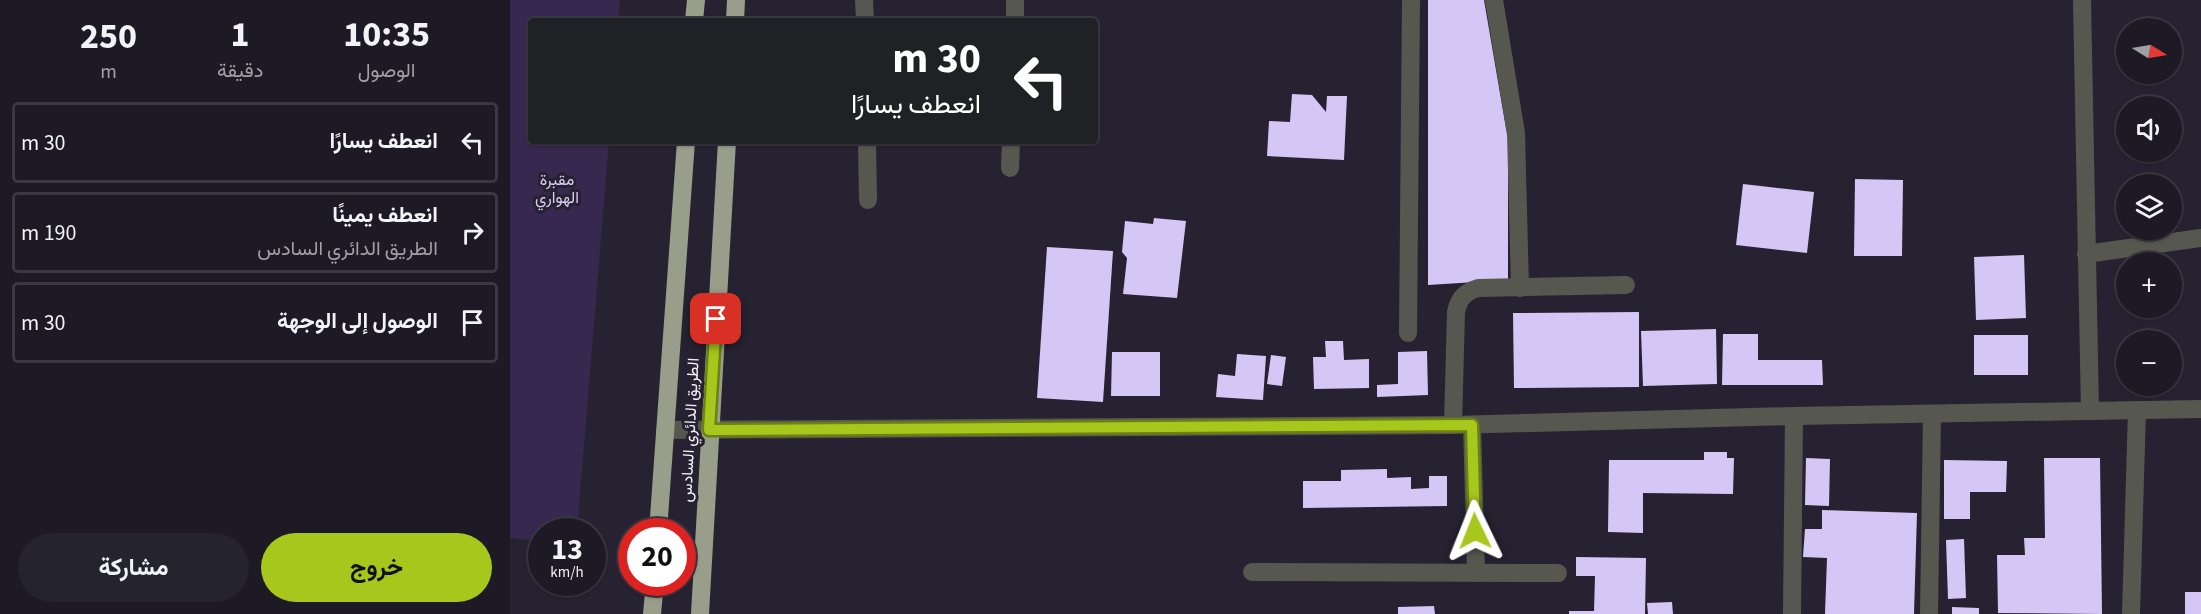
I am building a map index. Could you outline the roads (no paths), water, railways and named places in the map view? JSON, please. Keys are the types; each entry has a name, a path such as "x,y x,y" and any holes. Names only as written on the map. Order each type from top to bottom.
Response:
{"highway":[{"path":"694,18 696,0"},
{"path":"735,18 736,0"},
{"name":"الطريق الدائري السادس","path":"659,518 686,144"},
{"name":"الطريق الدائري السادس","path":"700,614 727,144"},
{"path":"652,614 654,596"}],"street":[{"path":"864,0 865,18"},
{"path":"1015,0 1015,18"},
{"path":"1408,333 1411,0"},
{"path":"1494,0 1516,133 1520,288"},
{"path":"2082,0 2090,411"},
{"path":"867,144 867,200"},
{"path":"1010,168 1011,144"},
{"path":"2086,254 2201,238"},
{"path":"1453,425 1456,312 1463,296 1478,288 1626,285"},
{"path":"665,430 1472,425 1794,416 2201,409"},
{"path":"2131,614 2137,410"},
{"path":"1929,614 1932,414"},
{"path":"1792,614 1794,416"},
{"path":"1472,425 1476,573"},
{"path":"1252,572 1558,573"}],"park label":[{"name":"مقبرة الهواري","path":"557,189"}]}
